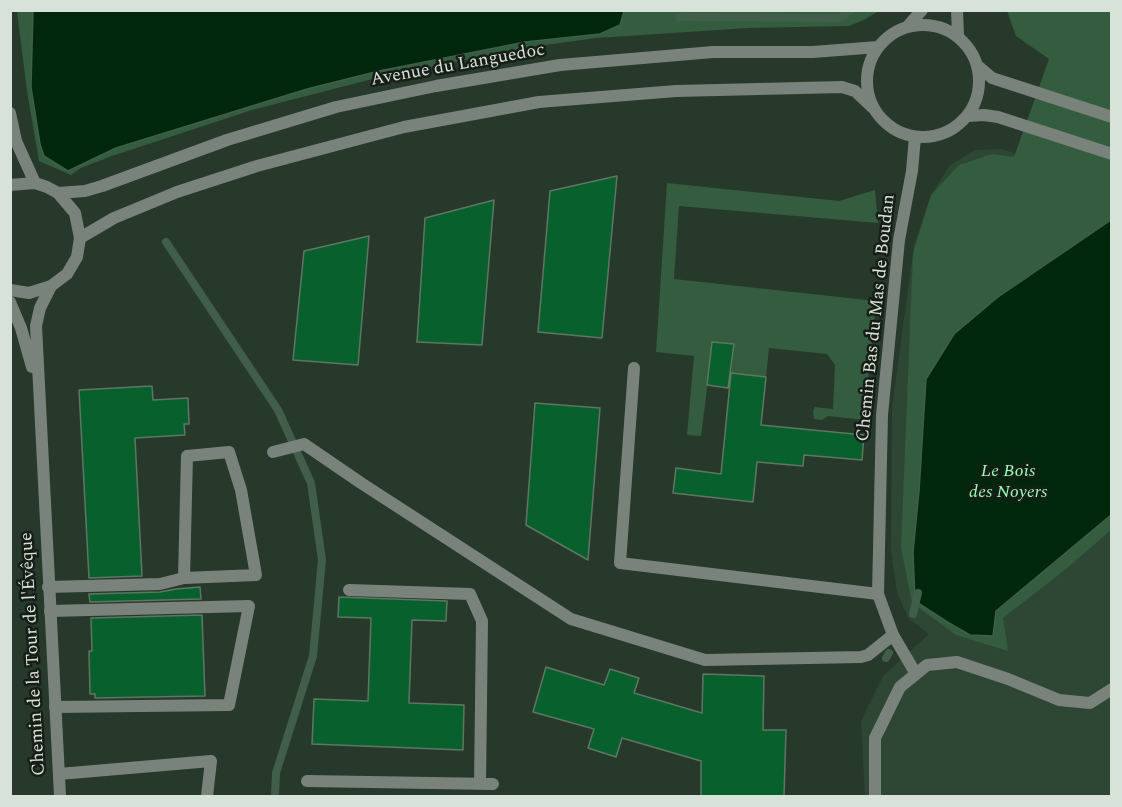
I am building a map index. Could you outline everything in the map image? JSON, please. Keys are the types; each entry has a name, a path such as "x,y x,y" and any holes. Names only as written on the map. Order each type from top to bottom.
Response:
{"street":[{"path":"908,26 922,10"},
{"path":"957,10 958,36"},
{"path":"80,238 114,218 177,192 257,166 404,127 539,102 676,90 842,87 855,91 892,128 915,137 941,135 953,130 968,116 976,100 980,84 978,66 967,45 958,36 927,24 908,26 893,33 878,47 872,57 866,79 873,108"},
{"name":"Avenue du Languedoc","path":"58,194 85,191 102,186 227,140 336,107 436,86 560,65 713,52 813,52 878,47"},
{"path":"978,66 992,78 1112,117"},
{"path":"10,113 16,141 35,183"},
{"path":"968,116 998,117 1112,154"},
{"name":"Chemin Bas du Mas de Boudan","path":"915,137 912,171 900,240 882,415 879,594 893,635 916,674"},
{"path":"10,185 35,183 58,194 75,213 80,238 77,257 72,266 67,274 51,286 29,293 10,290"},
{"name":"Chemin de la Tour de l'Évêque","path":"51,286 40,308 36,326 60,796"},
{"name":"Chemin de la Tour de l'Évêque","path":"10,303 28,351 40,401"},
{"path":"633,368 620,563 879,594"},
{"path":"273,452 304,444 571,618 705,660 861,657 868,655 893,635"},
{"path":"48,587 160,584 184,578 256,575 241,490 229,452 187,456 184,578"},
{"path":"349,590 470,594 482,621 480,784"},
{"path":"50,611 249,606 229,705 55,707"},
{"path":"875,796 876,738 900,687 927,665 957,662 1008,678 1059,700 1090,703 1112,689"},
{"path":"59,774 211,761 207,796"},
{"path":"307,781 493,784"}],"shaded area":[{"path":"624,10 620,25 600,34 525,42 379,71 307,89 116,148 68,171 44,156 40,144 31,87 33,11"},
{"name":"Le Bois des Noyers","path":"1002,149 1111,185 1111,796 865,796 861,721 883,676 929,634 909,619 897,593 891,550 892,408 914,245 931,195 950,165 975,150"},
{"path":"1111,220 1111,515 996,611 993,636 970,635 915,601 913,552 926,379 954,334 998,297"}],"green space":[{"path":"17,11 879,11 849,26 748,28 597,38 530,47 384,76 252,110 112,156 81,168 71,175 39,161"},
{"name":"Le Bois des Noyers","path":"1007,11 1111,11 1111,530 1066,569 1003,618 1008,651 956,635 912,603 901,548 913,253 931,195 959,165 992,154 1014,157 1049,59 1016,36"},
{"path":"667,183 839,201 875,190 878,223 679,206 674,279 876,301 864,420 828,416 822,420 814,419 815,407 833,409 835,365 827,354 769,348 766,377 731,373 734,344 713,342 701,436 687,435 694,356 656,352"}],"building":[{"path":"617,176 602,338 538,332 550,191"},
{"path":"494,200 482,345 417,342 425,218"},
{"path":"369,236 358,365 293,360 304,251"},
{"path":"712,342 734,344 728,388 707,385"},
{"path":"731,373 766,377 761,425 864,435 862,460 804,455 803,466 757,462 753,502 673,493 676,468 721,474"},
{"path":"152,386 153,400 188,398 189,424 184,424 185,435 135,438 142,576 89,578 79,390"},
{"path":"535,403 600,408 588,560 526,525"},
{"path":"200,587 201,599 90,602 89,594 160,592"},
{"path":"339,597 447,601 446,621 412,620 409,703 464,705 463,750 312,744 314,699 368,701 371,618 338,617"},
{"path":"202,615 205,696 95,698 95,694 90,694 91,618"},
{"path":"546,667 604,685 610,669 639,678 634,693 702,713 703,674 764,676 763,730 786,730 784,796 701,796 701,761 622,738 616,757 588,748 594,729 533,712"}],"waterway":[{"path":"679,17 841,18 851,10"},
{"path":"166,242 278,410 311,483 322,560 313,656 276,773 275,796"},
{"path":"913,614 918,593"},
{"path":"886,658 889,653"}]}
